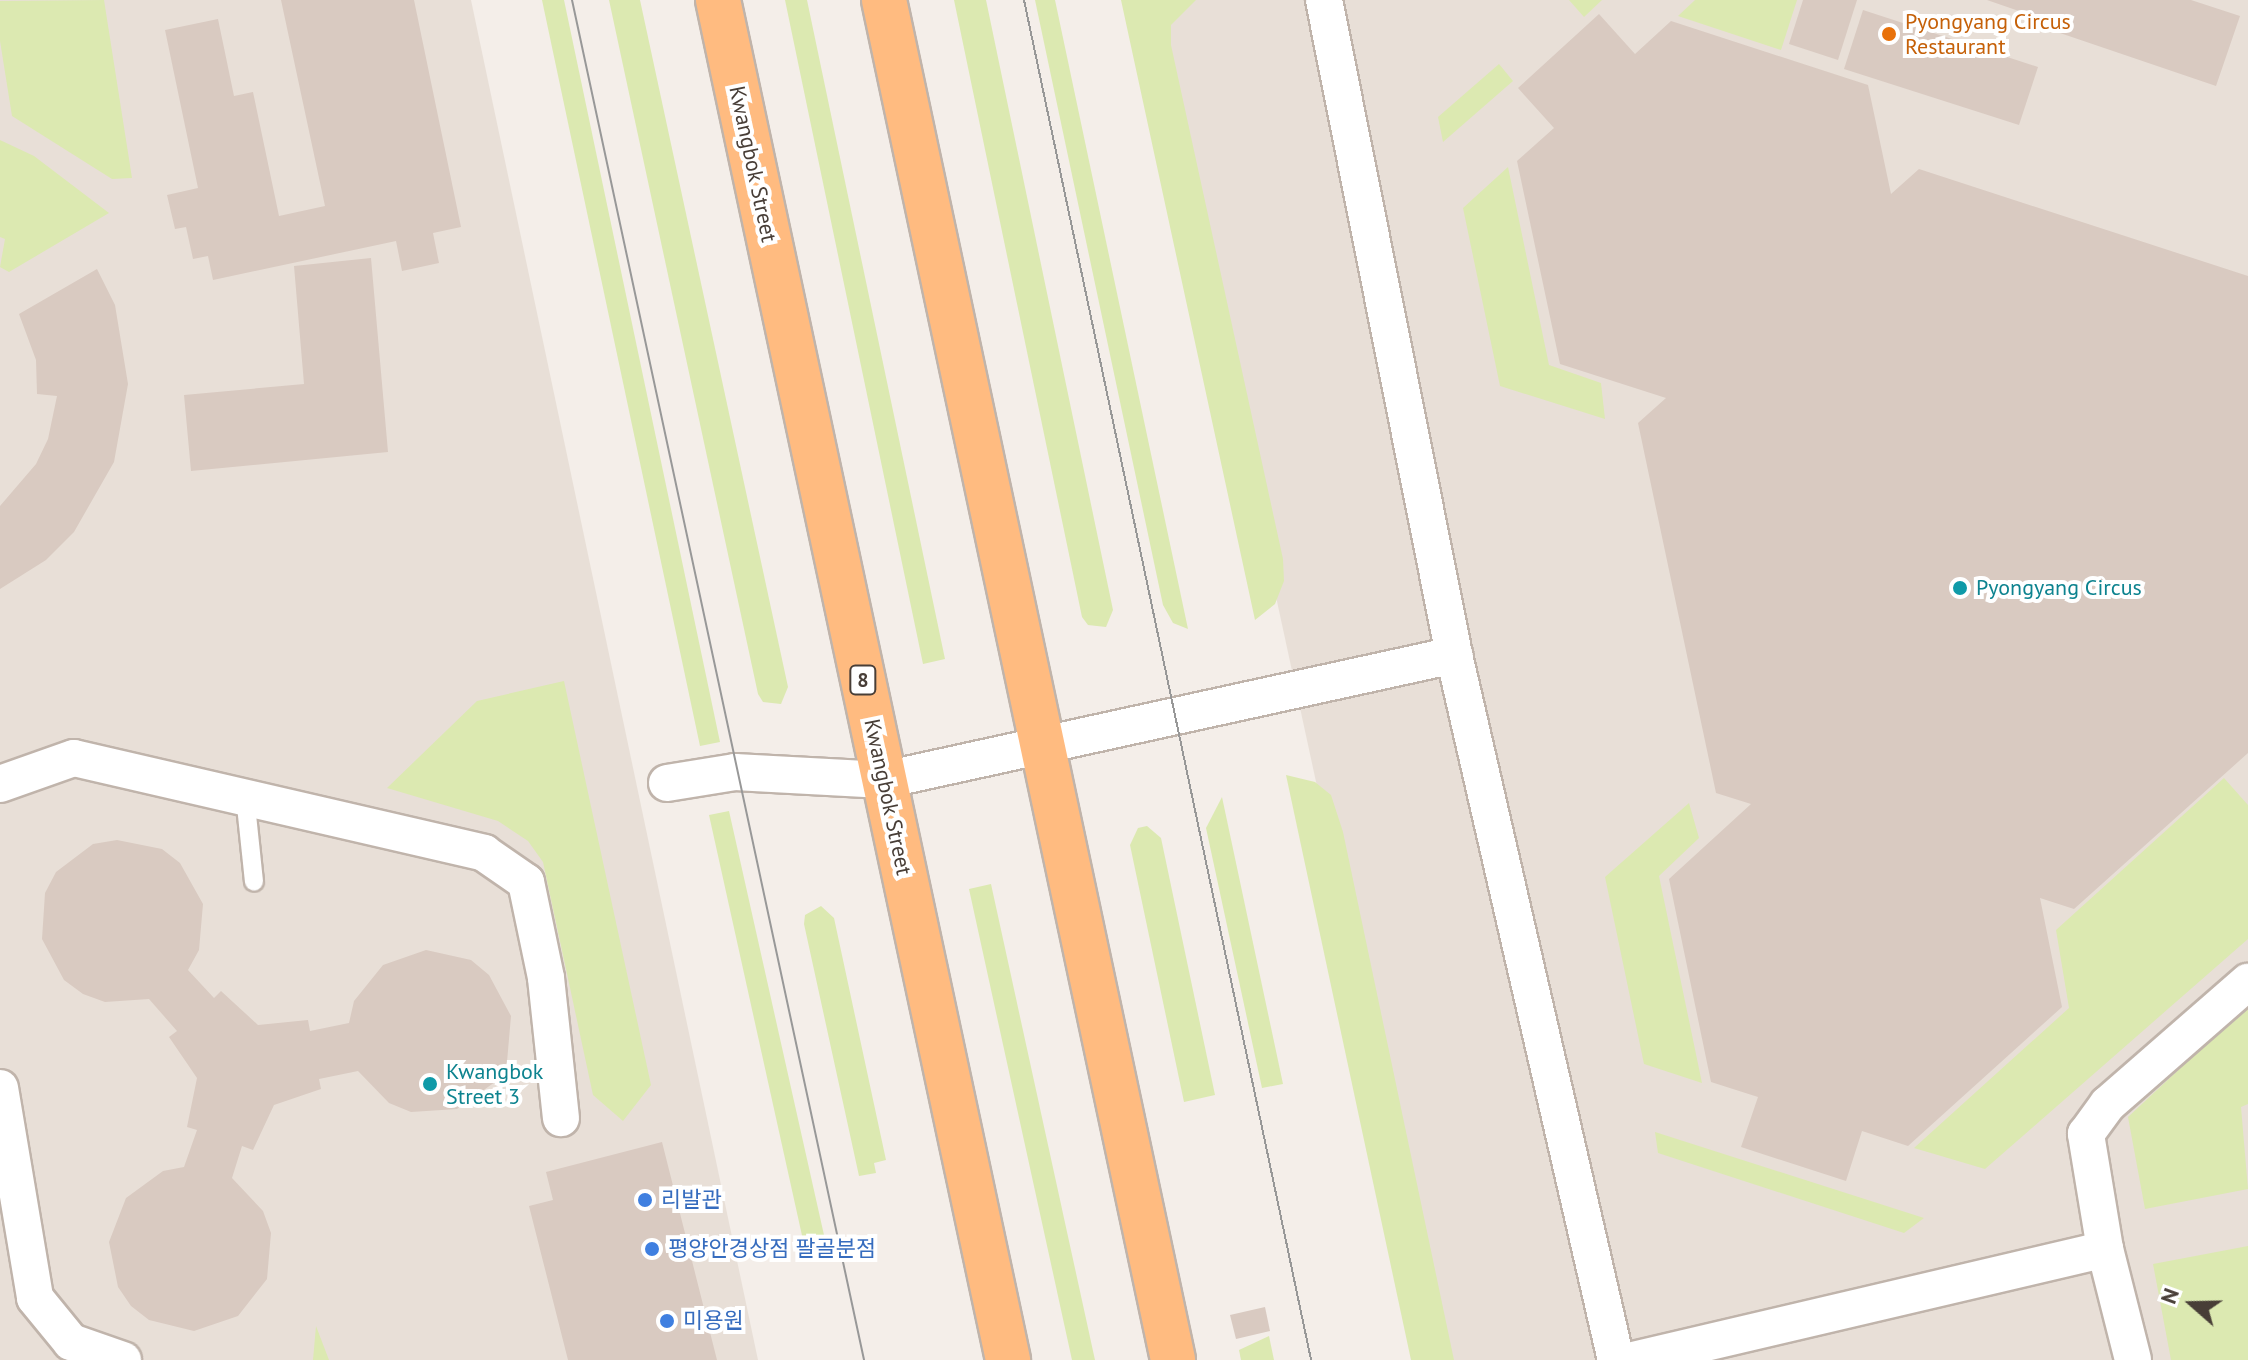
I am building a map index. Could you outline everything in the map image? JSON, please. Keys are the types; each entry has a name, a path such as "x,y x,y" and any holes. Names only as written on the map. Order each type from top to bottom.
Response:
{"highway":[{"name":"Kwangbok Street","path":"718,0 1008,1360"},
{"path":"884,0 1173,1360"}],"street":[{"path":"1324,0 1454,655 1616,1360"},
{"path":"667,783 735,772 884,780 1454,655"},
{"path":"0,784 74,758 484,853 526,882 546,978 561,1118"},
{"path":"2133,1360 2105,1249 2086,1134 2108,1104 2248,982"},
{"path":"0,1088 35,1298 71,1342 123,1360"},
{"path":"1633,1360 2105,1249"}],"lane":[{"path":"245,796 254,882"}],"shaded area":[{"path":"0,0 471,0 758,1360 0,1360"},
{"path":"1147,0 2248,0 2248,1360 1441,1360"}],"green space":[{"path":"104,0 132,178 112,179 12,116 0,41 0,1"},
{"path":"542,0 564,0 720,742 700,746"},
{"path":"609,0 640,0 788,687 781,704 763,702 758,694"},
{"path":"785,0 807,0 945,659 923,664"},
{"path":"954,0 986,0 1113,610 1106,627 1088,625 1082,617"},
{"path":"1035,0 1055,0 1188,629 1173,623 1163,605"},
{"path":"1121,0 1196,0 1171,25 1171,45 1283,559 1284,581 1275,604 1255,620"},
{"path":"1569,0 1602,0 1584,17"},
{"path":"1695,0 1797,0 1781,50 1678,16"},
{"path":"1499,64 1513,81 1443,142 1438,117"},
{"path":"0,140 34,156 109,213 9,272 0,267 5,239 0,237"},
{"path":"1508,167 1549,365 1601,383 1605,419 1500,386 1463,208"},
{"path":"564,681 651,1085 623,1121 593,1095 543,862 528,841 498,821 387,788 477,701"},
{"path":"1286,775 1315,782 1331,795 1343,832 1454,1360 1411,1360"},
{"path":"2224,778 2248,805 2248,939 1985,1169 1914,1148 2069,1008 2056,930"},
{"path":"1222,797 1283,1084 1262,1088 1206,828"},
{"path":"1689,803 1699,838 1659,876 1702,1083 1644,1064 1605,877"},
{"path":"729,811 824,1235 803,1240 709,815"},
{"path":"1147,826 1161,838 1215,1095 1184,1102 1130,845 1138,828"},
{"path":"991,884 1095,1360 1072,1360 969,889"},
{"path":"821,906 834,918 886,1160 874,1163 876,1173 859,1176 804,924 805,915"},
{"path":"2248,1005 2248,1104 2241,1107 2248,1189 2145,1209 2128,1117"},
{"path":"1655,1132 1924,1218 1904,1233 1658,1153"},
{"path":"2248,1246 2248,1360 2171,1360 2153,1264"},
{"path":"316,1326 329,1360 313,1360"},
{"path":"1269,1336 1274,1360 1241,1360 1239,1350"}],"building":[{"path":"281,0 414,0 461,227 433,233 439,263 402,271 396,241 213,280 208,256 193,259 186,227 175,229 167,195 198,188 165,30 218,19 234,96 253,92 279,216 325,206"},
{"path":"1803,0 1857,0 1838,60 1789,44"},
{"path":"1987,0 2191,0 2240,16 2216,86 2060,33 2062,26"},
{"path":"1863,10 2038,67 2019,125 1844,69"},
{"name":"Pyongyang Circus","path":"1599,14 1635,54 1671,21 1868,85 1891,194 1919,169 2248,276 2248,753 2074,909 2040,898 2062,1007 1908,1146 1862,1131 1846,1181 1741,1147 1758,1097 1711,1082 1669,879 1751,804 1716,793 1638,423 1666,398 1560,364 1517,161 1554,128 1518,88"},
{"path":"371,258 388,452 191,471 184,395 304,384 294,266"},
{"path":"97,269 115,305 128,384 114,462 74,532 46,560 0,589 0,506 36,464 48,439 57,396 37,394 36,360 19,314"},
{"name":"Kwangbok Street 3","path":"117,840 162,849 180,863 203,904 199,950 188,970 214,998 221,991 258,1025 308,1020 310,1031 349,1023 354,1001 383,965 426,950 471,960 489,975 511,1016 507,1062 495,1082 457,1109 411,1112 389,1103 358,1071 319,1079 321,1089 274,1105 253,1150 242,1146 232,1178 263,1211 271,1233 267,1279 238,1316 194,1331 149,1320 131,1306 118,1287 109,1242 126,1198 163,1171 184,1167 197,1130 187,1127 197,1078 169,1037 177,1031 149,999 105,1002 83,994 64,980 42,939 45,893 56,872 93,844"},
{"path":"662,1142 717,1360 568,1360 529,1206 553,1200 546,1172"},
{"path":"1265,1307 1270,1331 1236,1339 1230,1315"}],"tram line":[{"path":"572,0 864,1360"},
{"path":"1024,0 1311,1360"}],"place":[{"name":"Pyongyang Circus Restaurant","path":"1889,34"},
{"name":"Pyongyang Circus","path":"1960,588"},
{"name":"Kwangbok Street 3","path":"430,1084"},
{"name":"리발관","path":"645,1200"},
{"name":"평양안경상점 팔골분점","path":"652,1249"},
{"name":"미용원","path":"667,1321"}]}
